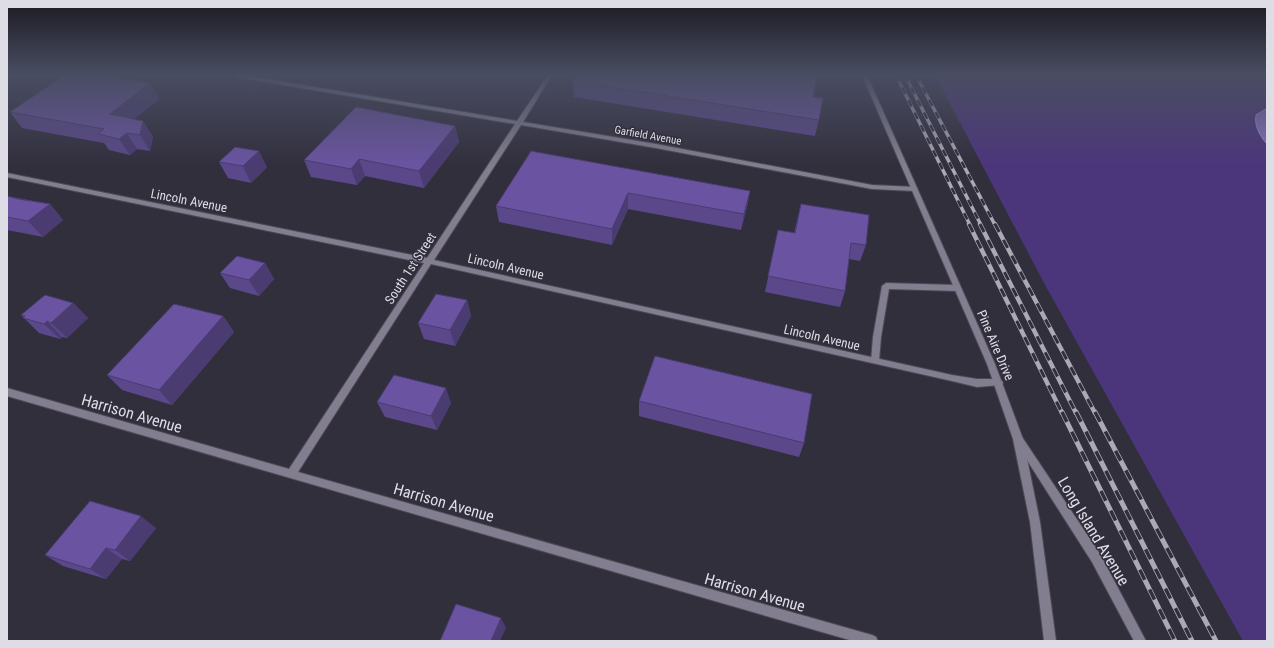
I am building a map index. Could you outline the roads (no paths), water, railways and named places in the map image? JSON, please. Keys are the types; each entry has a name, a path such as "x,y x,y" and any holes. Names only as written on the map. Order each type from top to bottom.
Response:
{"street":[{"name":"Garfield Avenue","path":"416,105 656,146 872,188 914,189"},
{"name":"South 1st Street","path":"291,474 530,105"},
{"name":"Pine Aire Drive","path":"878,105 999,383 1018,439 1036,522 1050,641"},
{"name":"Lincoln Avenue","path":"7,175 429,261 963,381 999,383"},
{"path":"875,362 877,336 886,286 957,288"},
{"name":"Harrison Avenue","path":"7,392 872,641"},
{"name":"Long Island Avenue","path":"1018,439 1096,558 1140,641"}],"railway":[{"path":"911,105 970,225"},
{"path":"920,105 981,225"},
{"path":"932,105 995,225"},
{"path":"969,224 1062,413"},
{"path":"980,224 1076,413"},
{"path":"995,224 1095,413"},
{"path":"1062,412 1175,641"},
{"path":"1076,412 1192,641"},
{"path":"1095,412 1216,641"}]}
